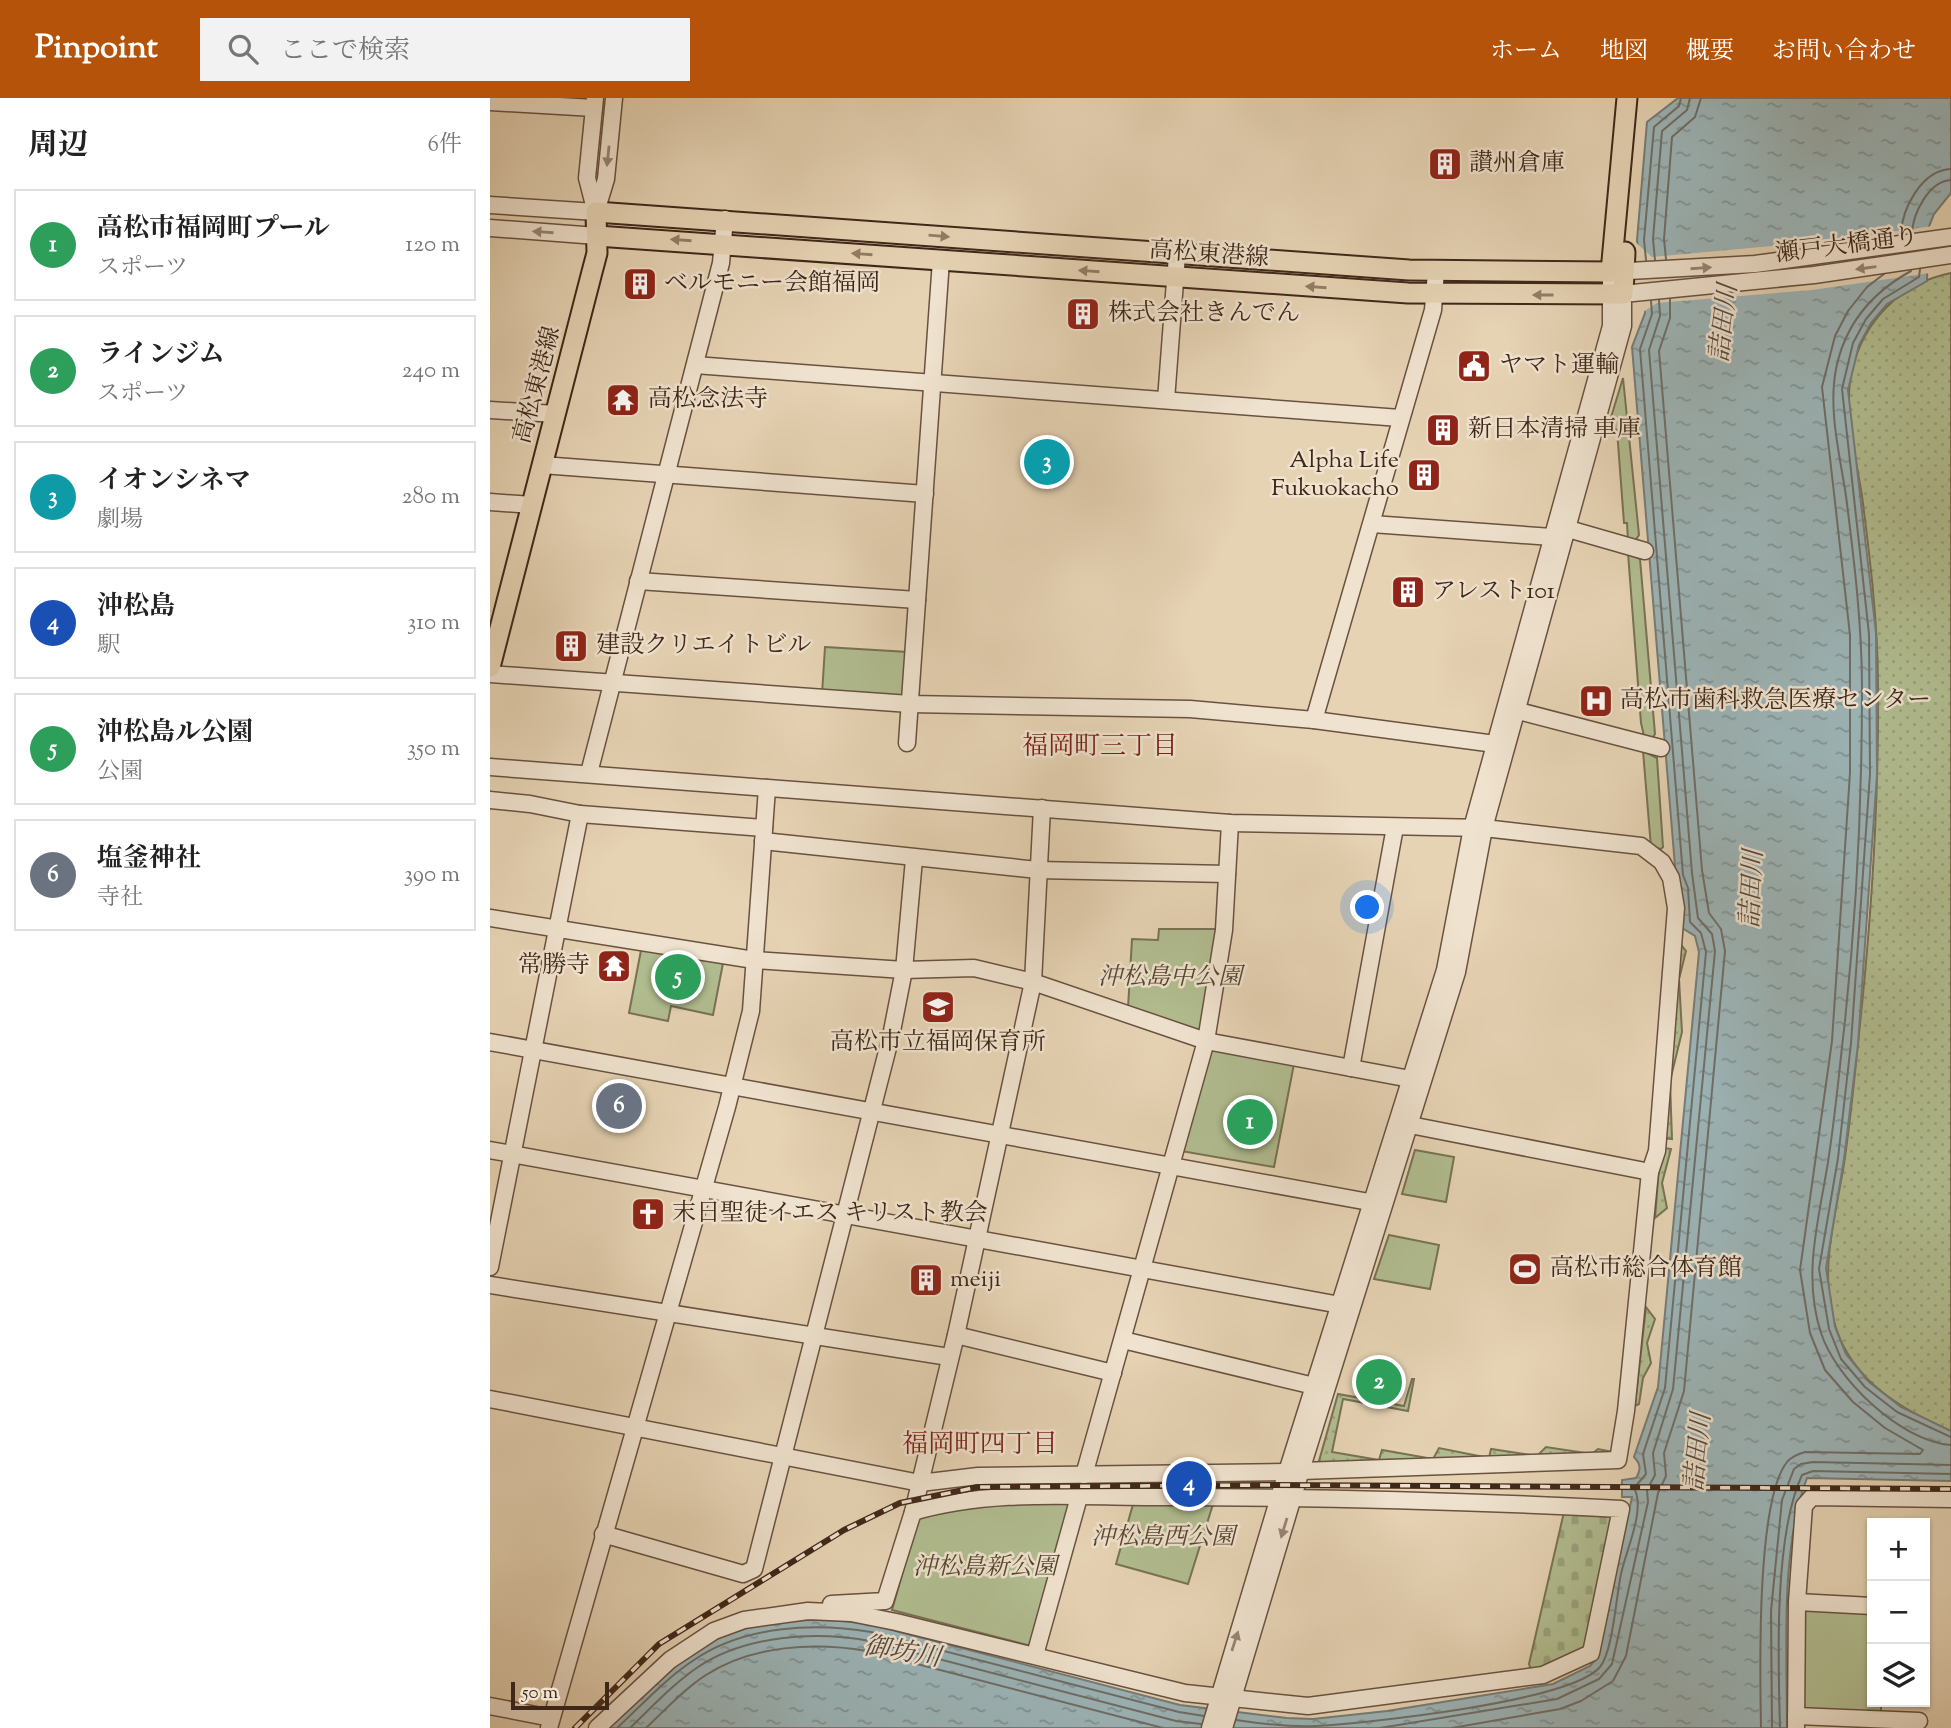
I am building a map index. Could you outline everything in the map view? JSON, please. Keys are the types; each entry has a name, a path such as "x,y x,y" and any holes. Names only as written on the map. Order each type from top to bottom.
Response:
{"main road":[{"path":"1622,293 1627,98"},
{"path":"1622,272 1641,98"},
{"name":"高松東港線","path":"490,667 597,253 596,212 725,219 1177,255 1436,271 1622,272"},
{"name":"高松東港線","path":"597,236 1436,294 1622,293"}],"street":[{"path":"596,212 606,179 614,98"},
{"path":"490,102 594,103 587,178 596,212"},
{"path":"490,205 596,212"},
{"path":"589,774 695,365 724,243 725,219"},
{"path":"490,228 597,236"},
{"name":"瀬戸大橋通り","path":"1622,272 1803,259 1943,239"},
{"path":"1166,400 1177,255"},
{"name":"瀬戸大橋通り","path":"1622,293 1814,275 1951,255"},
{"path":"907,743 941,260"},
{"path":"1314,720 1436,294 1436,271"},
{"path":"1478,828 1622,293"},
{"path":"695,365 1400,418"},
{"path":"490,410 556,414"},
{"path":"542,465 925,494"},
{"path":"490,502 533,505"},
{"path":"1372,524 1558,531 1645,551"},
{"path":"638,581 917,600"},
{"path":"490,674 611,685 910,704 1191,709 1314,720 1495,744"},
{"path":"1210,1728 1223,1703 1377,1204 1461,955 1478,828 1495,744 1511,709"},
{"path":"1511,709 1661,748"},
{"path":"490,767 1230,822 1478,828 1641,846 1662,862 1671,877 1676,908 1657,1152 1650,1171 1626,1411 1618,1460 1294,1471 978,1476 920,1483 490,1399"},
{"path":"490,1706 550,1723 733,1086 751,1011 767,788"},
{"path":"490,800 530,804 580,814 763,835 914,859 1038,870 1227,874"},
{"path":"825,1611 834,1602 885,1601 913,1512 1002,1135 1033,982 1042,808"},
{"path":"490,1268 580,814"},
{"path":"1084,1475 1206,1041 1224,930 1230,822"},
{"path":"1352,1068 1395,827"},
{"path":"603,1534 749,1574 754,1569 873,1111 904,970 914,859"},
{"path":"490,918 754,960 904,970 974,968 1033,982 1206,1041 1417,1080"},
{"path":"490,1042 1377,1204"},
{"path":"1404,1123 1650,1171"},
{"path":"490,1150 1340,1305"},
{"path":"1294,1471 1314,1386 1377,1204"},
{"path":"490,1285 949,1357"},
{"path":"956,1335 1113,1373"},
{"path":"1123,1340 1314,1386"},
{"path":"597,1728 670,1660 714,1631 744,1620 825,1611 896,1622 1223,1703 1308,1706 1543,1675 1591,1653 1620,1509 1286,1497 1079,1497 981,1499 913,1512"},
{"path":"1035,1655 1079,1497"},
{"path":"1919,1721 1796,1722 1797,1602 1804,1506 1812,1497 1951,1499"},
{"path":"1797,1602 1867,1606"},
{"path":"1223,1703 1224,1728"}],"green space":[{"path":"1951,273 1951,1431 1915,1414 1882,1392 1854,1364 1836,1328 1828,1287 1828,1267 1848,1134 1863,999 1877,775 1878,662 1875,614 1862,496 1851,433 1850,385 1858,352 1875,320 1887,306 1916,285"},
{"path":"1623,378 1639,535 1635,541 1628,541 1627,523 1624,523 1617,430 1608,427"},
{"path":"1628,553 1640,559 1655,734 1651,740 1645,740 1641,723"},
{"path":"825,647 908,652 905,693 900,699 822,694"},
{"path":"1643,751 1657,758 1661,849 1651,847"},
{"name":"沖松島中公園","path":"1159,929 1218,929 1203,1034 1128,1008 1132,939 1158,940"},
{"path":"1677,940 1686,951 1679,979 1682,1032 1670,1081 1672,1139 1664,1138 1664,1148 1671,1149 1662,1183 1667,1208 1655,1218"},
{"path":"642,945 724,958 713,1015 671,1006 668,1021 629,1013"},
{"path":"1215,1048 1294,1064 1274,1167 1181,1151 1207,1053"},
{"path":"1415,1150 1454,1157 1446,1202 1402,1194"},
{"path":"1389,1235 1439,1245 1430,1289 1374,1279"},
{"path":"1646,1307 1655,1319 1647,1343 1651,1363 1643,1378 1639,1404 1635,1406"},
{"path":"1412,1379 1408,1411 1343,1399 1332,1452 1379,1460 1382,1450 1433,1459 1439,1448 1489,1458 1491,1449 1537,1456 1546,1447 1592,1454 1598,1449 1613,1452 1610,1457 1322,1464 1319,1461 1338,1394 1404,1406"},
{"name":"沖松島西公園","path":"1134,1501 1214,1501 1188,1584 1116,1564"},
{"name":"沖松島新公園","path":"1071,1502 1031,1646 892,1610 919,1515 958,1505"},
{"path":"1564,1512 1609,1513 1613,1517 1584,1653 1532,1673 1529,1664"},
{"path":"1801,1609 1867,1612 1867,1707 1881,1707 1881,1713 1799,1710"}],"water":[{"path":"1678,98 1951,98 1951,193 1934,214 1928,229 1927,281 1887,304 1871,323 1859,345 1848,390 1876,633 1877,774 1858,1044 1844,1159 1826,1268 1835,1327 1846,1354 1869,1382 1901,1407 1951,1431 1951,1481 1807,1478 1798,1506 1789,1568 1786,1634 1787,1728 607,1728 656,1681 695,1650 748,1628 790,1621 832,1620 873,1625 1180,1705 1287,1718 1313,1719 1387,1711 1553,1684 1590,1666 1597,1658 1632,1497 1622,1497 1622,1480 1636,1478 1639,1472 1639,1465 1634,1457 1658,1387 1699,952 1695,936 1682,928 1676,878 1632,347 1645,313 1637,240 1647,122"}],"pier":[{"path":"1933,226 1930,273 1812,290 1657,303 1640,314 1634,241 1652,257 1817,242"}],"railway":[{"path":"575,1728 659,1644 844,1530 900,1503 978,1487 1274,1485 1951,1489"}],"place":[{"name":"讃州倉庫","path":"1445,164"},
{"name":"ベルモニー会館福岡","path":"640,284"},
{"name":"株式会社きんでん","path":"1083,314"},
{"name":"ヤマト運輸","path":"1474,366"},
{"name":"高松念法寺","path":"623,400"},
{"name":"新日本清掃 車庫","path":"1443,430"},
{"name":"イオンシネマ","path":"1047,462"},
{"name":"Alpha Life Fukuokacho","path":"1424,475"},
{"name":"アレスト101","path":"1408,592"},
{"name":"建設クリエイトビル","path":"571,646"},
{"name":"高松市歯科救急医療センター","path":"1596,701"},
{"name":"常勝寺","path":"614,966"},
{"name":"沖松島ル公園","path":"678,977"},
{"name":"高松市立福岡保育所","path":"938,1007"},
{"name":"塩釜神社","path":"619,1106"},
{"name":"高松市福岡町プール","path":"1250,1122"},
{"name":"末日聖徒イエス キリスト教会","path":"648,1214"},
{"name":"高松市総合体育館","path":"1525,1269"},
{"name":"meiji","path":"926,1280"},
{"name":"ラインジム","path":"1379,1382"},
{"name":"沖松島","path":"1189,1484"}],"district":[{"name":"福岡町三丁目","path":"1100,747"},
{"name":"福岡町四丁目","path":"980,1445"}],"water label":[{"name":"詰田川","path":"1725,323"},
{"name":"詰田川","path":"1753,889"},
{"name":"詰田川","path":"1699,1452"},
{"name":"御坊川","path":"902,1653"}]}
